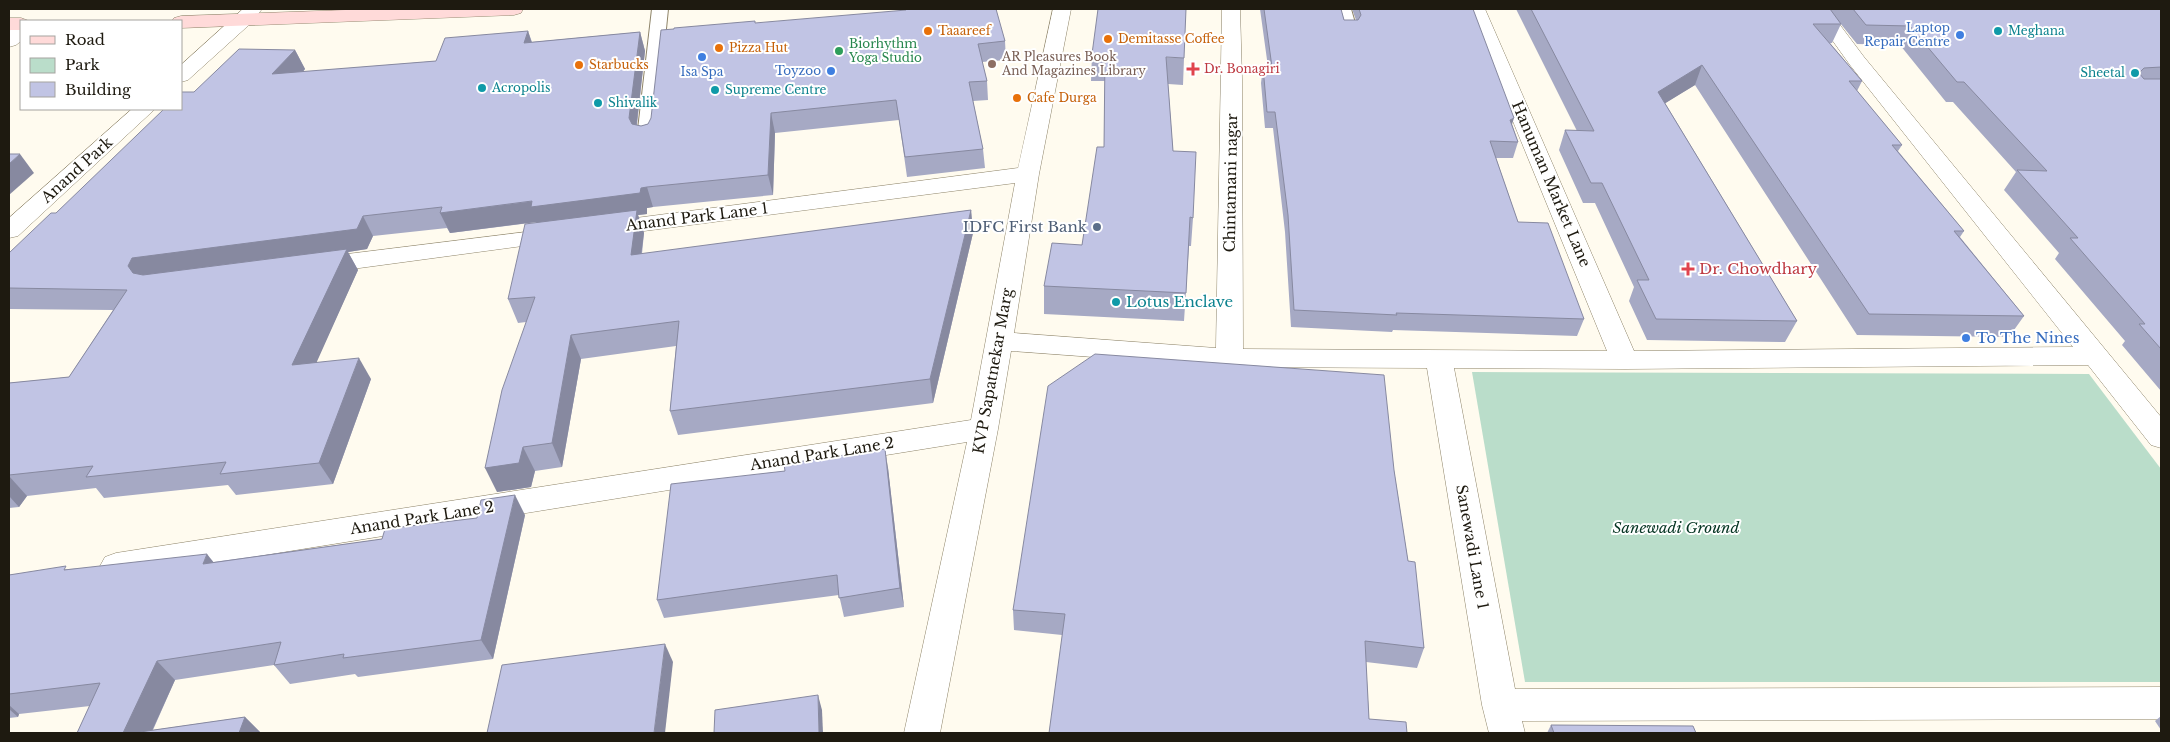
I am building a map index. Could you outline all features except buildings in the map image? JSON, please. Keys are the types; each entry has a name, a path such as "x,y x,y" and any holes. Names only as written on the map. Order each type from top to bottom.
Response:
{"main road":[{"path":"182,22 248,14 514,9"}],"street":[{"name":"KVP Sapatnekar Marg","path":"922,733 984,429 1028,174 1062,9"},
{"name":"Chintamani nagar","path":"1229,358 1231,9"},
{"name":"Hanuman Market Lane","path":"1476,9 1625,360"},
{"path":"1819,9 1858,61 2161,437"},
{"path":"182,75 248,14"},
{"path":"9,41 20,32"},
{"name":"Anand Park","path":"9,231 143,110"},
{"name":"Anand Park Lane 1","path":"296,268 1028,174"},
{"path":"999,341 1229,358 1625,360 2097,356"},
{"name":"Sanewadi Lane 1","path":"1439,360 1504,719"},
{"name":"Anand Park Lane 2","path":"88,570 984,429"},
{"path":"1504,719 2161,702"}],"lane":[{"path":"646,138 660,9"},
{"path":"1344,9 1349,30"}],"green space":[{"name":"Sanewadi Ground","path":"1472,372 2089,374 2161,469 2161,682 1525,682"}],"place":[{"name":"Taaareef","path":"928,31"},
{"name":"Meghana","path":"1998,31"},
{"name":"Laptop Repair Centre","path":"1960,35"},
{"name":"Demitasse Coffee","path":"1108,39"},
{"name":"Pizza Hut","path":"719,48"},
{"name":"Biorhythm Yoga Studio","path":"839,51"},
{"name":"Isa Spa","path":"702,57"},
{"name":"AR Pleasures Book And Magazines Library","path":"992,64"},
{"name":"Starbucks","path":"579,65"},
{"name":"Dr. Bonagiri","path":"1193,69"},
{"name":"Toyzoo","path":"831,71"},
{"name":"Sheetal","path":"2135,73"},
{"name":"Acropolis","path":"482,88"},
{"name":"Supreme Centre","path":"715,90"},
{"name":"Cafe Durga","path":"1017,98"},
{"name":"Shivalik","path":"598,103"},
{"name":"IDFC First Bank","path":"1097,227"},
{"name":"Dr. Chowdhary","path":"1688,269"},
{"name":"Lotus Enclave","path":"1116,302"},
{"name":"To The Nines","path":"1966,338"}]}
